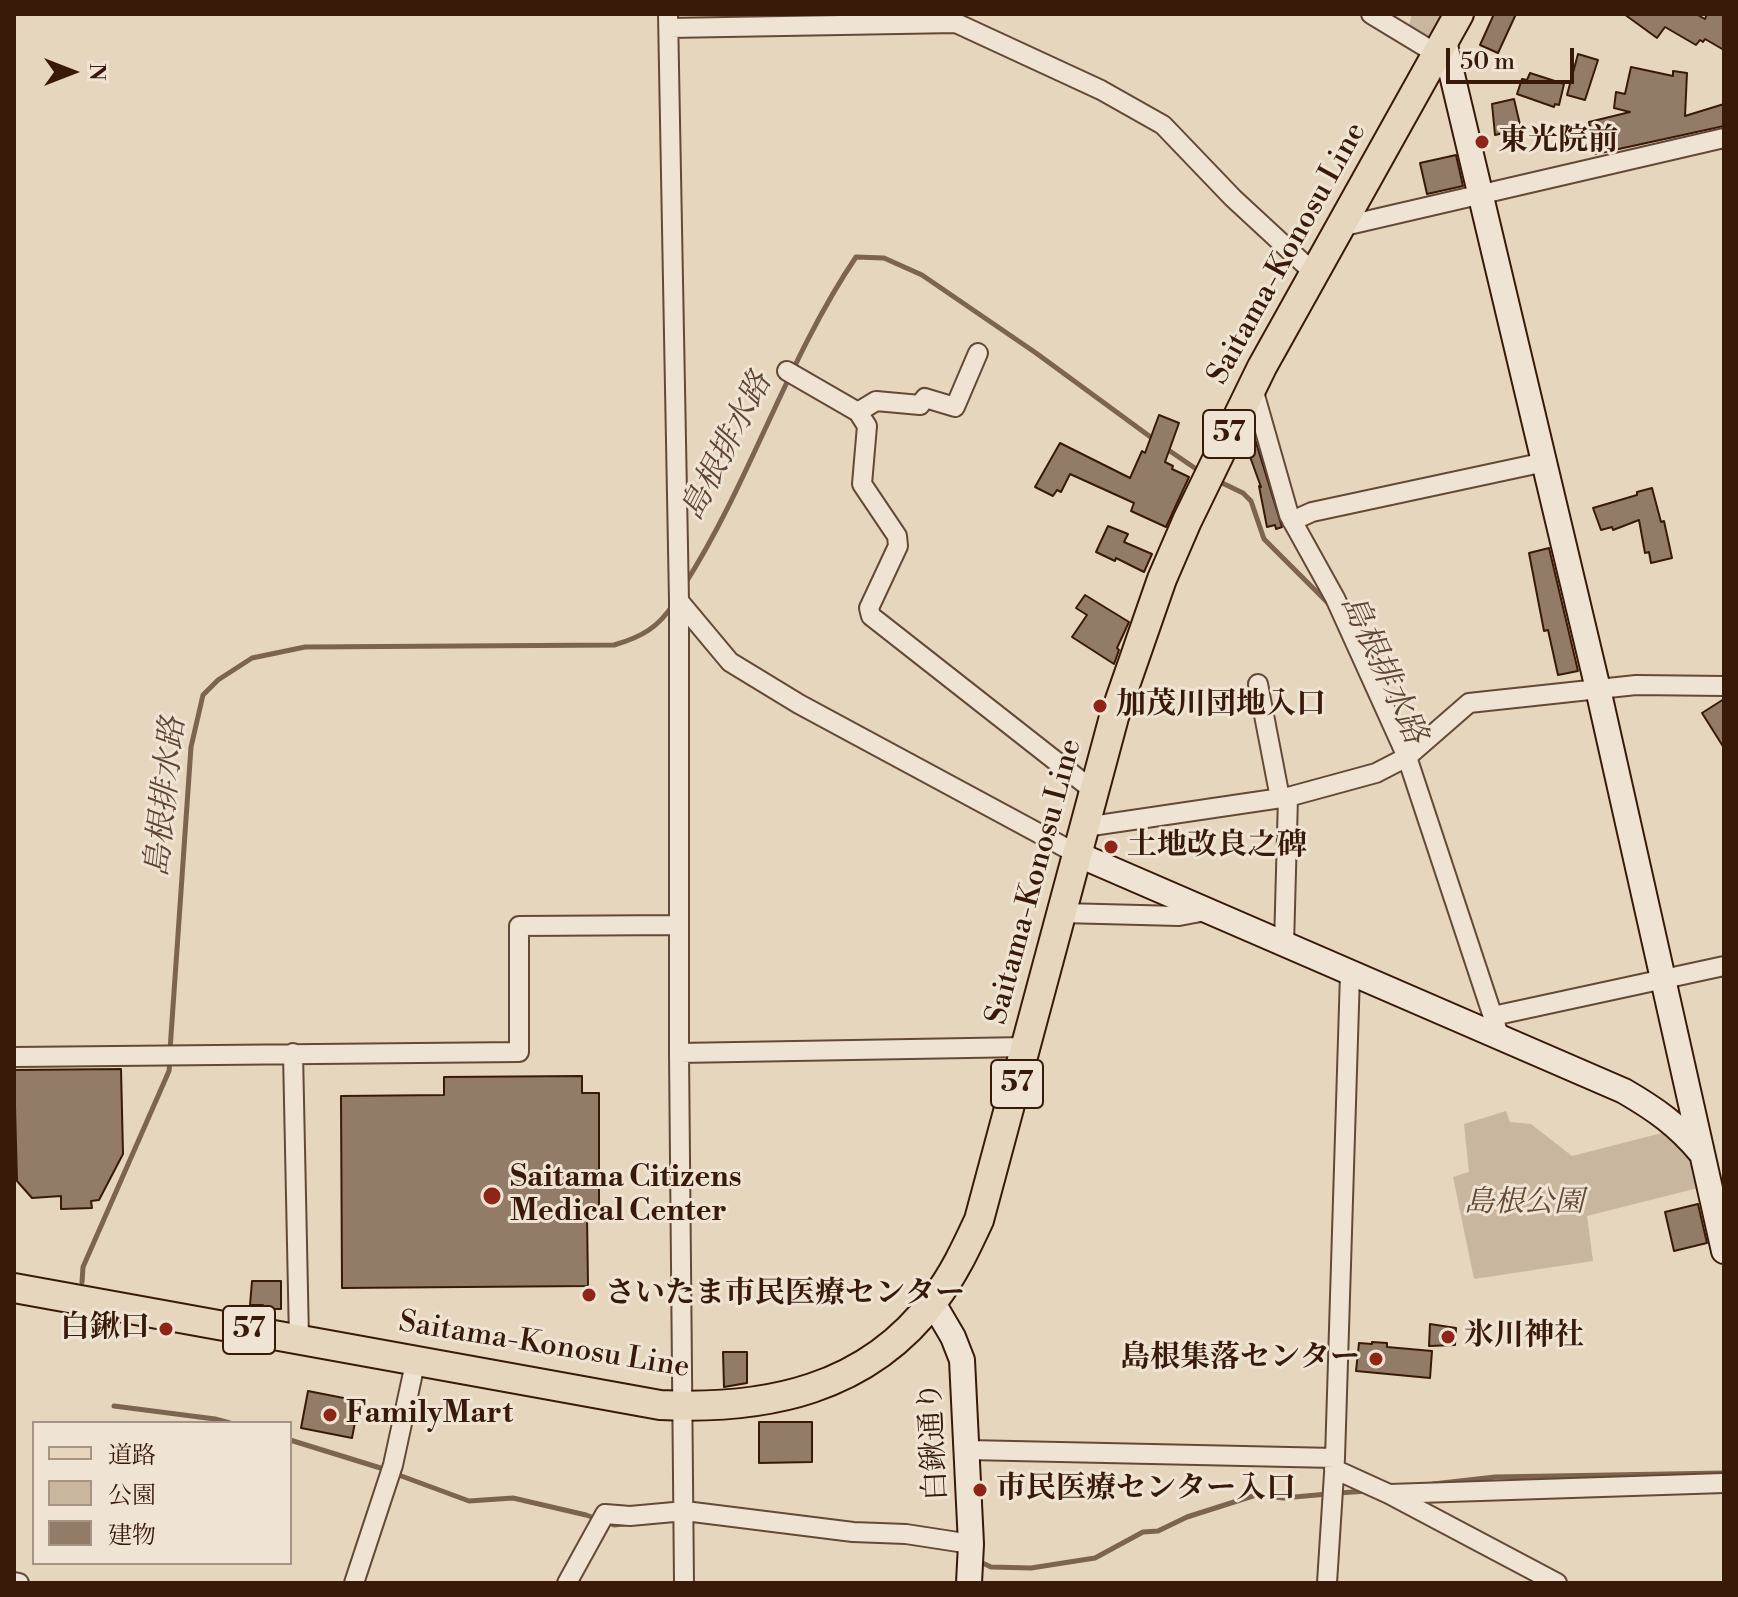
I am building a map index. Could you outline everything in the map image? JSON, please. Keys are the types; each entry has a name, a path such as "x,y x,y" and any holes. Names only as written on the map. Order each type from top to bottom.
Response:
{"main road":[{"name":"Saitama-Konosu Line","path":"14,1288 416,1359 638,1402 683,1406 772,1400 804,1392 838,1378 884,1352 933,1303 963,1255 979,1220 1114,717 1162,579 1252,385 1459,14"}],"street":[{"path":"1371,14 1440,47 1482,192 1724,1251"},
{"path":"684,1583 679,601 668,21 959,18 1163,125 1233,198 1314,273"},
{"path":"1340,227 1724,138"},
{"path":"858,412 876,401 920,405 925,398 955,407 978,353"},
{"path":"787,371 858,412 867,426 862,484 897,536 898,546 869,608 871,616 1094,791"},
{"path":"1252,385 1292,521 1335,598 1401,760 1497,1027"},
{"path":"1292,521 1312,512 1545,462"},
{"path":"679,601 730,662 799,704 1079,855 1350,974 1497,1027 1660,1112 1682,1130 1703,1155"},
{"path":"1258,684 1284,798 1284,945"},
{"path":"1085,827 1284,798 1376,773 1401,760 1469,703 1656,684 1724,686"},
{"path":"1062,913 1179,916 1206,911"},
{"path":"14,1057 519,1052 519,926 679,925"},
{"path":"1497,1027 1724,966"},
{"path":"1327,1583 1334,1463 1350,974"},
{"path":"679,1053 1026,1047"},
{"path":"293,1053 299,1339"},
{"name":"白鍬通り","path":"933,1303 953,1337 962,1360 971,1561"},
{"path":"354,1583 393,1465 416,1359"},
{"path":"968,1450 1334,1463 1557,1583"},
{"path":"1389,1494 1724,1483"},
{"path":"567,1583 605,1514 630,1516 685,1511 853,1532 906,1534 971,1561"}],"green space":[{"path":"1412,14 1441,14 1427,39 1408,29"},
{"name":"島根公園","path":"1506,1111 1510,1122 1531,1124 1572,1156 1666,1132 1687,1157 1698,1188 1587,1216 1593,1261 1474,1279 1453,1177 1469,1172 1464,1124"}],"building":[{"path":"1494,14 1516,14 1498,53 1480,45"},
{"path":"1624,14 1696,14 1705,19 1707,14 1724,14 1724,50 1705,39 1696,45 1665,27 1657,38"},
{"path":"1578,54 1598,60 1585,100 1567,95"},
{"path":"1631,67 1673,76 1673,71 1687,73 1685,116 1724,104 1724,126 1596,154 1589,122 1630,112 1614,108 1616,92 1625,94"},
{"path":"1530,73 1564,84 1559,105 1555,104 1554,107 1517,94 1522,79 1527,80"},
{"path":"1514,99 1521,129 1495,135 1492,104"},
{"path":"1456,155 1463,186 1427,194 1420,163"},
{"path":"1159,415 1179,423 1165,462 1189,477 1166,527 1131,511 1134,503 1070,474 1061,492 1057,490 1053,496 1035,487 1060,443 1130,478 1142,451 1145,453"},
{"path":"1255,439 1282,527 1276,529 1275,525 1267,527 1261,487 1245,443"},
{"path":"1652,488 1661,522 1664,521 1672,558 1651,563 1649,552 1645,553 1639,520 1613,530 1612,527 1601,530 1593,508"},
{"path":"1108,526 1128,534 1124,542 1152,554 1144,572 1096,552"},
{"path":"1549,548 1578,671 1558,675 1548,630 1544,631 1529,553"},
{"path":"1085,595 1129,622 1117,648 1114,664 1072,637 1087,615 1076,608"},
{"path":"1724,699 1724,748 1702,713"},
{"path":"121,1069 123,1154 99,1200 91,1201 92,1208 61,1209 61,1196 32,1198 17,1181 14,1070"},
{"path":"582,1076 582,1093 599,1093 599,1213 587,1214 588,1286 342,1288 341,1096 444,1095 444,1077"},
{"path":"1698,1204 1707,1243 1674,1251 1665,1212"},
{"path":"252,1281 281,1281 281,1309 250,1305"},
{"name":"氷川神社","path":"1430,1324 1456,1328 1455,1345 1429,1346"},
{"path":"1359,1343 1387,1343 1387,1347 1432,1351 1430,1378 1356,1371"},
{"path":"723,1352 747,1352 747,1383 724,1387"},
{"name":"FamilyMart","path":"308,1391 359,1401 352,1438 301,1428"},
{"path":"759,1422 812,1422 812,1462 759,1463"}],"waterway":[{"name":"島根排水路","path":"685,584 730,503 809,336 856,257 884,258 922,275 1156,441"},
{"name":"島根排水路","path":"1164,447 1202,473"},
{"name":"島根排水路","path":"1218,481 1243,493 1251,501 1264,539 1328,603"},
{"name":"島根排水路","path":"170,1050 191,747 203,695 218,680 252,658 305,647 614,645 649,630 674,603"},
{"name":"島根排水路","path":"82,1282 83,1267 169,1071 170,1060"},
{"path":"114,1406 222,1421"},
{"path":"292,1441 387,1470"},
{"path":"1433,1484 1495,1477 1724,1473"},
{"path":"396,1474 469,1501 513,1498 586,1515 614,1525 625,1524"},
{"path":"1338,1493 1368,1491"},
{"path":"978,1561 991,1567 1031,1568 1095,1558 1143,1532 1158,1531 1187,1517 1256,1495 1283,1498 1328,1494"}],"place":[{"name":"東光院前","path":"1482,142"},
{"name":"加茂川団地入口","path":"1100,706"},
{"name":"土地改良之碑","path":"1111,847"},
{"name":"Saitama Citizens Medical Center","path":"492,1196"},
{"name":"さいたま市民医療センター","path":"589,1295"},
{"name":"白鍬口","path":"166,1329"},
{"name":"氷川神社","path":"1448,1337"},
{"name":"島根集落センター","path":"1376,1359"},
{"name":"FamilyMart","path":"330,1415"},
{"name":"市民医療センター入口","path":"980,1490"}]}
